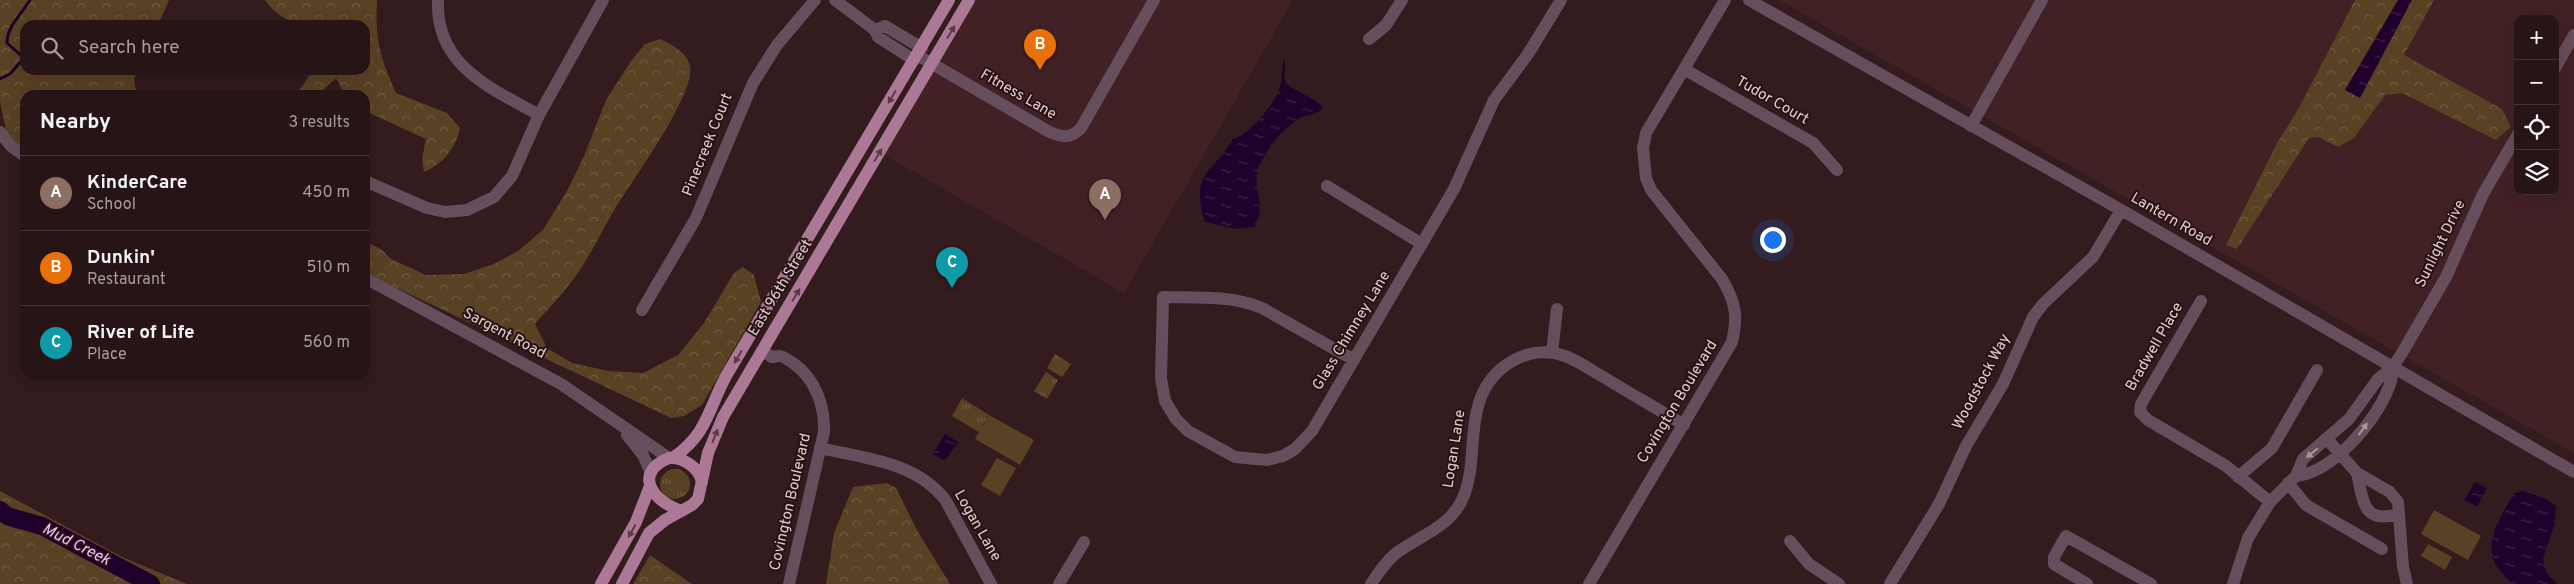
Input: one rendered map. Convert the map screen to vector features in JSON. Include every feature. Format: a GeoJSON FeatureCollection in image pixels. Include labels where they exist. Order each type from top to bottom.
{"type":"FeatureCollection","features":[{"type":"Feature","properties":{"kind":"main road","name":"East 96th Street"},"geometry":{"type":"LineString","coordinates":[[601,584],[636,522],[657,464],[672,458],[691,444],[700,434],[720,388],[949,0]]}},
{"type":"Feature","properties":{"kind":"main road","name":"East 96th Street"},"geometry":{"type":"LineString","coordinates":[[622,584],[649,533],[661,522],[695,502],[703,483],[708,453],[718,428],[770,336],[969,0]]}},
{"type":"Feature","properties":{"kind":"main road"},"geometry":{"type":"LineString","coordinates":[[762,351],[758,346],[757,339],[778,303],[789,269]]}},
{"type":"Feature","properties":{"kind":"main road"},"geometry":{"type":"LineString","coordinates":[[672,458],[684,461],[698,471],[703,483]]}},
{"type":"Feature","properties":{"kind":"main road"},"geometry":{"type":"LineString","coordinates":[[650,480],[661,503],[682,511]]}},
{"type":"Feature","properties":{"kind":"street"},"geometry":{"type":"LineString","coordinates":[[438,0],[438,14],[443,36],[460,64],[480,82],[539,115]]}},
{"type":"Feature","properties":{"kind":"street"},"geometry":{"type":"LineString","coordinates":[[370,183],[431,210],[450,212],[471,209],[488,201],[504,187],[539,115],[603,0]]}},
{"type":"Feature","properties":{"kind":"street","name":"Pinecreek Court"},"geometry":{"type":"LineString","coordinates":[[642,310],[696,218],[752,83],[777,46],[815,0]]}},
{"type":"Feature","properties":{"kind":"street","name":"Fitness Lane"},"geometry":{"type":"LineString","coordinates":[[835,0],[875,30],[878,37],[918,54],[1046,130],[1062,137],[1069,136],[1080,128],[1154,0]]}},
{"type":"Feature","properties":{"kind":"street"},"geometry":{"type":"LineString","coordinates":[[1368,39],[1386,25],[1402,0]]}},
{"type":"Feature","properties":{"kind":"street","name":"Glass Chimney Lane"},"geometry":{"type":"LineString","coordinates":[[1354,360],[1249,302],[1226,299],[1163,297],[1161,378],[1162,391],[1169,410],[1188,431],[1235,457],[1267,460],[1283,456],[1295,449],[1312,431],[1354,360],[1454,189],[1494,100],[1528,54],[1561,0]]}},
{"type":"Feature","properties":{"kind":"street","name":"Covington Boulevard"},"geometry":{"type":"LineString","coordinates":[[1588,584],[1732,342],[1736,309],[1722,279],[1651,190],[1646,178],[1643,148],[1646,133],[1725,0]]}},
{"type":"Feature","properties":{"kind":"street","name":"Lantern Road"},"geometry":{"type":"LineString","coordinates":[[1749,0],[2121,210],[2574,472]]}},
{"type":"Feature","properties":{"kind":"street"},"geometry":{"type":"LineString","coordinates":[[1971,126],[2042,0]]}},
{"type":"Feature","properties":{"kind":"street"},"geometry":{"type":"LineString","coordinates":[[2559,61],[2574,36]]}},
{"type":"Feature","properties":{"kind":"street","name":"Tudor Court"},"geometry":{"type":"LineString","coordinates":[[1684,68],[1813,143],[1838,170]]}},
{"type":"Feature","properties":{"kind":"street"},"geometry":{"type":"LineString","coordinates":[[0,132],[20,152]]}},
{"type":"Feature","properties":{"kind":"street","name":"Sunlight Drive"},"geometry":{"type":"LineString","coordinates":[[2393,367],[2446,277],[2484,194],[2514,141]]}},
{"type":"Feature","properties":{"kind":"street"},"geometry":{"type":"LineString","coordinates":[[1327,186],[1422,244]]}},
{"type":"Feature","properties":{"kind":"street","name":"Woodstock Way"},"geometry":{"type":"LineString","coordinates":[[1890,584],[1939,504],[1966,446],[2003,384],[2033,317],[2043,304],[2093,257],[2121,210]]}},
{"type":"Feature","properties":{"kind":"street","name":"Sargent Road"},"geometry":{"type":"LineString","coordinates":[[370,281],[545,374],[585,399],[621,427],[672,458]]}},
{"type":"Feature","properties":{"kind":"street","name":"Bradwell Place"},"geometry":{"type":"LineString","coordinates":[[2201,301],[2141,404],[2140,412],[2148,420],[2226,466],[2238,478],[2270,502]]}},
{"type":"Feature","properties":{"kind":"street"},"geometry":{"type":"LineString","coordinates":[[1552,353],[1557,309]]}},
{"type":"Feature","properties":{"kind":"street"},"geometry":{"type":"LineString","coordinates":[[770,336],[778,355]]}},
{"type":"Feature","properties":{"kind":"street","name":"Covington Boulevard"},"geometry":{"type":"LineString","coordinates":[[762,351],[772,357],[778,355],[796,365],[815,388],[824,419],[820,448],[789,584]]}},
{"type":"Feature","properties":{"kind":"street","name":"Logan Lane"},"geometry":{"type":"LineString","coordinates":[[1372,584],[1385,563],[1395,554],[1440,526],[1462,502],[1478,406],[1489,380],[1502,367],[1518,358],[1530,354],[1552,353],[1578,362],[1684,425]]}},
{"type":"Feature","properties":{"kind":"street"},"geometry":{"type":"LineString","coordinates":[[2233,584],[2248,538],[2270,502],[2292,480],[2303,460],[2328,440],[2360,406],[2378,379],[2393,367]]}},
{"type":"Feature","properties":{"kind":"street"},"geometry":{"type":"LineString","coordinates":[[2292,480],[2314,471],[2340,453],[2356,438],[2371,418],[2390,386],[2393,367]]}},
{"type":"Feature","properties":{"kind":"street"},"geometry":{"type":"LineString","coordinates":[[2238,478],[2272,448],[2317,370]]}},
{"type":"Feature","properties":{"kind":"street","name":"Sargent Road"},"geometry":{"type":"LineString","coordinates":[[621,427],[643,455],[650,480]]}},
{"type":"Feature","properties":{"kind":"street"},"geometry":{"type":"LineString","coordinates":[[2328,440],[2357,472],[2394,497],[2398,502],[2403,567],[2407,584]]}},
{"type":"Feature","properties":{"kind":"street","name":"Logan Lane"},"geometry":{"type":"LineString","coordinates":[[820,448],[904,469],[926,482],[946,501],[991,584]]}},
{"type":"Feature","properties":{"kind":"street"},"geometry":{"type":"LineString","coordinates":[[2357,472],[2364,508],[2372,515],[2389,516],[2398,514]]}},
{"type":"Feature","properties":{"kind":"street"},"geometry":{"type":"LineString","coordinates":[[2292,480],[2306,505],[2382,549]]}},
{"type":"Feature","properties":{"kind":"street"},"geometry":{"type":"LineString","coordinates":[[2087,584],[2054,564],[2054,557],[2066,536],[2151,584]]}},
{"type":"Feature","properties":{"kind":"street"},"geometry":{"type":"LineString","coordinates":[[1790,541],[1809,564],[1839,584]]}},
{"type":"Feature","properties":{"kind":"street"},"geometry":{"type":"LineString","coordinates":[[1059,584],[1084,542]]}},
{"type":"Feature","properties":{"kind":"shaded area"},"geometry":{"type":"Polygon","coordinates":[[[975,0],[1293,0],[1124,293],[883,154],[975,0]]]}},
{"type":"Feature","properties":{"kind":"shaded area"},"geometry":{"type":"Polygon","coordinates":[[[1779,0],[2574,0],[2574,453],[1779,0]]]}},
{"type":"Feature","properties":{"kind":"green space"},"geometry":{"type":"Polygon","coordinates":[[[0,0],[169,0],[160,20],[20,20],[20,75],[136,75],[134,80],[136,90],[20,90],[20,146],[6,131],[0,101],[0,0]]]}},
{"type":"Feature","properties":{"kind":"green space"},"geometry":{"type":"Polygon","coordinates":[[[265,0],[377,0],[377,27],[380,48],[396,93],[447,113],[460,128],[452,149],[443,160],[424,172],[422,159],[426,139],[370,113],[370,90],[342,90],[336,78],[323,90],[299,90],[310,75],[370,75],[370,20],[289,20],[275,11],[265,0]]]}},
{"type":"Feature","properties":{"kind":"green space"},"geometry":{"type":"Polygon","coordinates":[[[2355,0],[2434,0],[2404,55],[2502,109],[2511,127],[2496,140],[2402,93],[2385,95],[2354,138],[2338,147],[2319,137],[2309,138],[2237,249],[2226,245],[2276,145],[2300,106],[2355,0]]]}},
{"type":"Feature","properties":{"kind":"green space"},"geometry":{"type":"Polygon","coordinates":[[[660,39],[686,57],[690,66],[689,79],[683,96],[661,138],[615,209],[584,263],[568,287],[535,324],[547,348],[572,363],[609,371],[643,373],[678,355],[704,323],[734,273],[743,267],[754,275],[761,302],[702,405],[684,416],[671,418],[370,275],[370,244],[381,249],[391,259],[426,275],[464,274],[494,264],[518,251],[543,230],[568,189],[584,156],[606,100],[631,61],[645,44],[660,39]]]}},
{"type":"Feature","properties":{"kind":"green space"},"geometry":{"type":"Polygon","coordinates":[[[1055,354],[1071,364],[1062,377],[1047,368],[1055,354]]]}},
{"type":"Feature","properties":{"kind":"green space"},"geometry":{"type":"Polygon","coordinates":[[[1046,372],[1058,380],[1047,399],[1034,391],[1046,372]]]}},
{"type":"Feature","properties":{"kind":"green space"},"geometry":{"type":"Polygon","coordinates":[[[962,398],[989,415],[979,432],[952,416],[962,398]]]}},
{"type":"Feature","properties":{"kind":"green space"},"geometry":{"type":"Polygon","coordinates":[[[989,415],[1034,440],[1020,465],[975,439],[989,415]]]}},
{"type":"Feature","properties":{"kind":"green space"},"geometry":{"type":"Polygon","coordinates":[[[997,458],[1016,468],[1000,496],[981,485],[997,458]]]}},
{"type":"Feature","properties":{"kind":"green space"},"geometry":{"type":"Polygon","coordinates":[[[675,469],[686,473],[690,484],[686,495],[675,499],[664,495],[660,484],[664,473],[675,469]]]}},
{"type":"Feature","properties":{"kind":"green space"},"geometry":{"type":"Polygon","coordinates":[[[887,483],[896,488],[918,532],[950,584],[826,584],[834,533],[853,487],[887,483]]]}},
{"type":"Feature","properties":{"kind":"green space"},"geometry":{"type":"Polygon","coordinates":[[[0,491],[122,557],[187,584],[0,584],[0,491]]]}},
{"type":"Feature","properties":{"kind":"green space"},"geometry":{"type":"Polygon","coordinates":[[[2434,510],[2481,536],[2468,560],[2421,534],[2434,510]]]}},
{"type":"Feature","properties":{"kind":"green space"},"geometry":{"type":"Polygon","coordinates":[[[2428,544],[2452,557],[2445,570],[2421,556],[2428,544]]]}},
{"type":"Feature","properties":{"kind":"green space"},"geometry":{"type":"Polygon","coordinates":[[[650,555],[692,584],[633,584],[650,555]]]}},
{"type":"Feature","properties":{"kind":"water"},"geometry":{"type":"Polygon","coordinates":[[[2398,0],[2412,0],[2360,98],[2345,90],[2398,0]]]}},
{"type":"Feature","properties":{"kind":"water"},"geometry":{"type":"Polygon","coordinates":[[[1284,59],[1286,83],[1315,100],[1323,107],[1316,113],[1300,118],[1288,127],[1277,138],[1260,164],[1257,181],[1260,211],[1254,227],[1235,229],[1205,222],[1201,206],[1201,184],[1233,139],[1254,125],[1273,101],[1281,84],[1284,59]]]}},
{"type":"Feature","properties":{"kind":"water"},"geometry":{"type":"Polygon","coordinates":[[[945,434],[958,442],[945,461],[933,454],[945,434]]]}},
{"type":"Feature","properties":{"kind":"water"},"geometry":{"type":"Polygon","coordinates":[[[2475,482],[2487,488],[2477,507],[2464,500],[2475,482]]]}},
{"type":"Feature","properties":{"kind":"water"},"geometry":{"type":"Polygon","coordinates":[[[2523,491],[2544,498],[2556,506],[2555,523],[2543,559],[2546,572],[2557,584],[2512,584],[2495,563],[2492,545],[2496,526],[2514,493],[2523,491]]]}},
{"type":"Feature","properties":{"kind":"waterway"},"geometry":{"type":"LineString","coordinates":[[20,54],[7,43],[9,31],[30,0]]}},
{"type":"Feature","properties":{"kind":"waterway"},"geometry":{"type":"LineString","coordinates":[[0,79],[10,74],[20,63]]}},
{"type":"Feature","properties":{"kind":"waterway","name":"Mud Creek"},"geometry":{"type":"LineString","coordinates":[[0,510],[7,516],[42,526],[151,584]]}},
{"type":"Feature","properties":{"kind":"place","name":"Dunkin'"},"geometry":{"type":"Point","coordinates":[1040,70]}},
{"type":"Feature","properties":{"kind":"place","name":"KinderCare"},"geometry":{"type":"Point","coordinates":[1105,220]}},
{"type":"Feature","properties":{"kind":"place","name":"River of Life"},"geometry":{"type":"Point","coordinates":[952,288]}}]}
